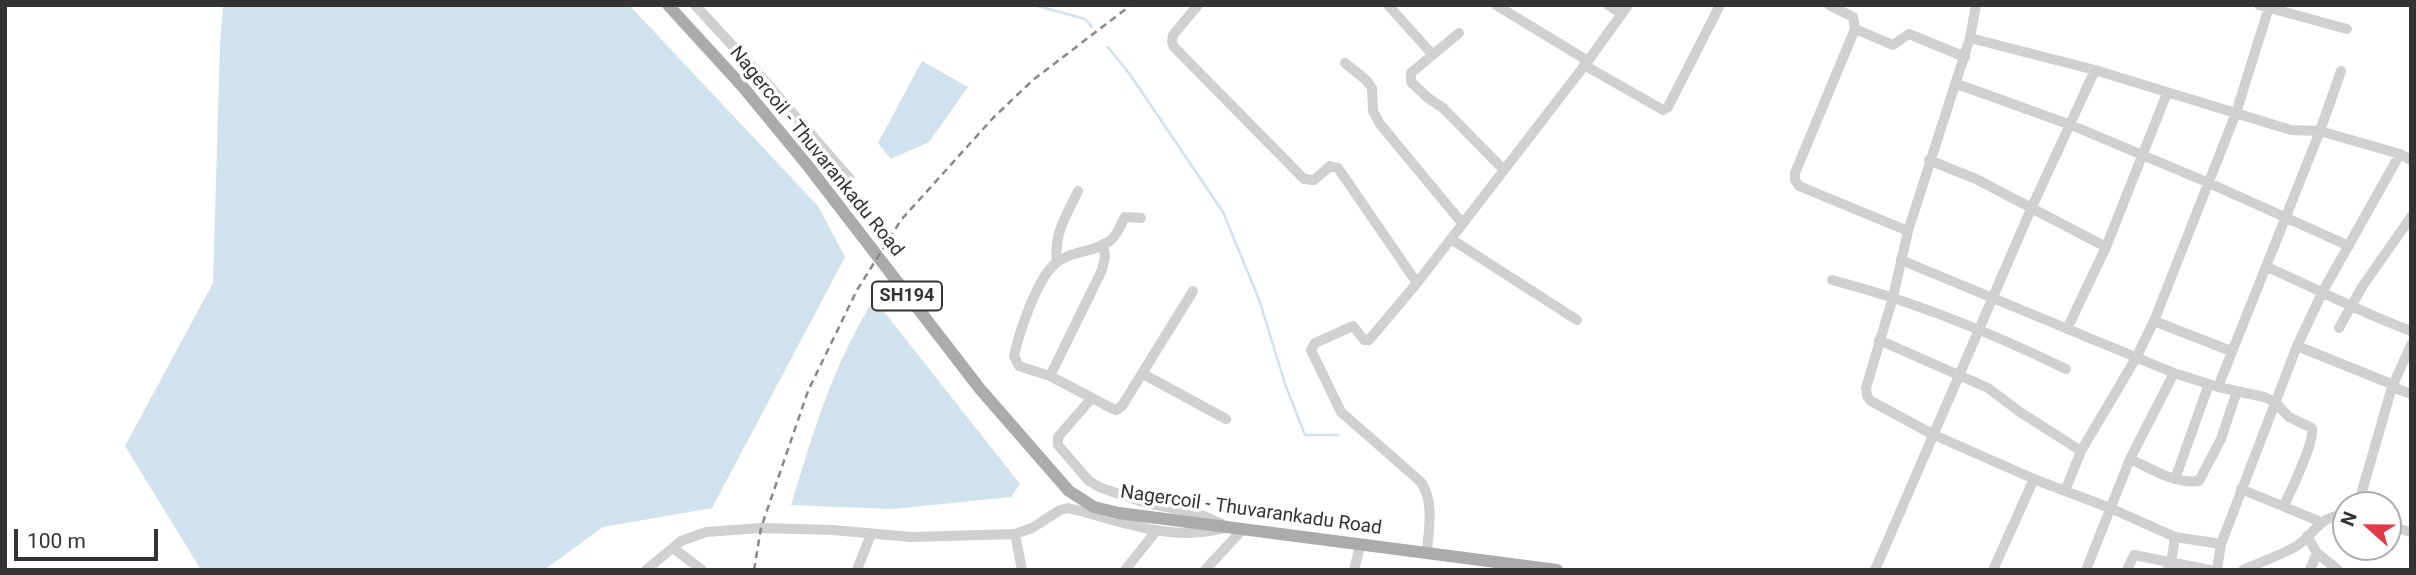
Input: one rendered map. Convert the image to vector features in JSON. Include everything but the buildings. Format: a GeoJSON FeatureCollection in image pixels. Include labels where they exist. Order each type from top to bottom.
{"type":"FeatureCollection","features":[{"type":"Feature","properties":{"kind":"main road","name":"Nagercoil - Thuvarankadu Road"},"geometry":{"type":"LineString","coordinates":[[668,5],[767,116],[980,389],[1069,491],[1094,507],[1105,511],[1360,546],[1557,570]]}},
{"type":"Feature","properties":{"kind":"street"},"geometry":{"type":"LineString","coordinates":[[695,5],[850,179]]}},
{"type":"Feature","properties":{"kind":"street"},"geometry":{"type":"LineString","coordinates":[[1198,5],[1173,35],[1171,42],[1174,47],[1304,179],[1314,180],[1330,166],[1338,167],[1417,283]]}},
{"type":"Feature","properties":{"kind":"street"},"geometry":{"type":"LineString","coordinates":[[1388,5],[1432,54]]}},
{"type":"Feature","properties":{"kind":"street"},"geometry":{"type":"LineString","coordinates":[[1496,5],[1663,110],[1668,107],[1720,5]]}},
{"type":"Feature","properties":{"kind":"street"},"geometry":{"type":"LineString","coordinates":[[1427,554],[1430,500],[1422,482],[1341,412],[1311,350],[1315,343],[1353,326],[1364,340],[1369,340],[1417,283],[1625,10],[1608,5]]}},
{"type":"Feature","properties":{"kind":"street"},"geometry":{"type":"LineString","coordinates":[[1829,5],[1853,17]]}},
{"type":"Feature","properties":{"kind":"street"},"geometry":{"type":"LineString","coordinates":[[1857,5],[1853,17],[1855,29],[1795,173],[1795,180],[1799,186],[1908,231]]}},
{"type":"Feature","properties":{"kind":"street"},"geometry":{"type":"LineString","coordinates":[[1976,5],[1957,84],[1929,160],[1908,231],[1866,388],[1867,396],[1871,401],[1932,434],[2034,480],[2110,508],[2175,537],[2221,544]]}},
{"type":"Feature","properties":{"kind":"street"},"geometry":{"type":"LineString","coordinates":[[2065,491],[2081,451],[2136,358],[2154,321],[2236,113],[2264,6],[2347,29]]}},
{"type":"Feature","properties":{"kind":"street"},"geometry":{"type":"LineString","coordinates":[[1855,29],[1893,45],[1909,34],[1965,57]]}},
{"type":"Feature","properties":{"kind":"street"},"geometry":{"type":"LineString","coordinates":[[1459,33],[1410,73],[1411,82],[1443,108],[1504,170]]}},
{"type":"Feature","properties":{"kind":"street"},"geometry":{"type":"LineString","coordinates":[[1970,38],[2095,70],[2291,130],[2320,131],[2400,154],[2411,160]]}},
{"type":"Feature","properties":{"kind":"street"},"geometry":{"type":"LineString","coordinates":[[1345,63],[1372,88],[1373,111],[1380,124],[1462,223]]}},
{"type":"Feature","properties":{"kind":"street"},"geometry":{"type":"LineString","coordinates":[[1875,570],[1992,297],[2095,70]]}},
{"type":"Feature","properties":{"kind":"street"},"geometry":{"type":"LineString","coordinates":[[2175,480],[2213,386],[2267,267],[2341,71]]}},
{"type":"Feature","properties":{"kind":"street"},"geometry":{"type":"LineString","coordinates":[[1957,84],[2071,125],[2349,246]]}},
{"type":"Feature","properties":{"kind":"street"},"geometry":{"type":"LineString","coordinates":[[2067,329],[2106,247],[2167,93]]}},
{"type":"Feature","properties":{"kind":"street"},"geometry":{"type":"LineString","coordinates":[[2217,570],[2221,544],[2297,346],[2323,291],[2400,154]]}},
{"type":"Feature","properties":{"kind":"street"},"geometry":{"type":"LineString","coordinates":[[1929,160],[1976,179],[2106,247]]}},
{"type":"Feature","properties":{"kind":"street"},"geometry":{"type":"LineString","coordinates":[[1057,262],[1057,236],[1078,191]]}},
{"type":"Feature","properties":{"kind":"street"},"geometry":{"type":"LineString","coordinates":[[1141,218],[1125,217],[1115,235],[1104,244],[1057,262],[1034,297],[1014,356],[1019,366],[1050,376],[1112,409],[1119,409],[1193,291]]}},
{"type":"Feature","properties":{"kind":"street"},"geometry":{"type":"LineString","coordinates":[[2339,328],[2351,305],[2411,217]]}},
{"type":"Feature","properties":{"kind":"street"},"geometry":{"type":"LineString","coordinates":[[1451,239],[1577,320]]}},
{"type":"Feature","properties":{"kind":"street"},"geometry":{"type":"LineString","coordinates":[[1050,376],[1102,270],[1104,244]]}},
{"type":"Feature","properties":{"kind":"street"},"geometry":{"type":"LineString","coordinates":[[1901,260],[2175,373],[2213,386],[2259,395],[2275,402],[2289,417],[2313,429],[2284,506]]}},
{"type":"Feature","properties":{"kind":"street"},"geometry":{"type":"LineString","coordinates":[[2267,267],[2411,331]]}},
{"type":"Feature","properties":{"kind":"street"},"geometry":{"type":"LineString","coordinates":[[1832,281],[1892,298],[1978,330],[2066,369]]}},
{"type":"Feature","properties":{"kind":"street"},"geometry":{"type":"LineString","coordinates":[[2154,321],[2231,351]]}},
{"type":"Feature","properties":{"kind":"street"},"geometry":{"type":"LineString","coordinates":[[1879,340],[1988,388],[2081,451]]}},
{"type":"Feature","properties":{"kind":"street"},"geometry":{"type":"LineString","coordinates":[[2362,491],[2393,386],[2411,345]]}},
{"type":"Feature","properties":{"kind":"street"},"geometry":{"type":"LineString","coordinates":[[2297,346],[2411,394]]}},
{"type":"Feature","properties":{"kind":"street"},"geometry":{"type":"LineString","coordinates":[[2086,570],[2130,459],[2175,373]]}},
{"type":"Feature","properties":{"kind":"street"},"geometry":{"type":"LineString","coordinates":[[1143,374],[1226,419]]}},
{"type":"Feature","properties":{"kind":"street"},"geometry":{"type":"LineString","coordinates":[[2130,459],[2175,480],[2199,481],[2221,439],[2237,391]]}},
{"type":"Feature","properties":{"kind":"street"},"geometry":{"type":"LineString","coordinates":[[1092,398],[1057,441],[1089,481],[1114,494],[1197,513],[1229,527]]}},
{"type":"Feature","properties":{"kind":"street"},"geometry":{"type":"LineString","coordinates":[[1993,570],[2034,480]]}},
{"type":"Feature","properties":{"kind":"street"},"geometry":{"type":"LineString","coordinates":[[2241,489],[2321,522]]}},
{"type":"Feature","properties":{"kind":"street"},"geometry":{"type":"LineString","coordinates":[[646,570],[681,541],[706,532],[761,528],[833,530],[911,537],[1016,534],[1032,528],[1059,510],[1068,508],[1157,530],[1194,534],[1229,527]]}},
{"type":"Feature","properties":{"kind":"street"},"geometry":{"type":"LineString","coordinates":[[2243,570],[2298,545],[2321,522],[2332,518]]}},
{"type":"Feature","properties":{"kind":"street"},"geometry":{"type":"LineString","coordinates":[[1205,570],[1243,529]]}},
{"type":"Feature","properties":{"kind":"street"},"geometry":{"type":"LineString","coordinates":[[1125,570],[1157,530]]}},
{"type":"Feature","properties":{"kind":"street"},"geometry":{"type":"LineString","coordinates":[[857,570],[871,534]]}},
{"type":"Feature","properties":{"kind":"street"},"geometry":{"type":"LineString","coordinates":[[1016,534],[1022,570]]}},
{"type":"Feature","properties":{"kind":"street"},"geometry":{"type":"LineString","coordinates":[[2307,536],[2317,553],[2337,570]]}},
{"type":"Feature","properties":{"kind":"street"},"geometry":{"type":"LineString","coordinates":[[2169,566],[2175,537]]}},
{"type":"Feature","properties":{"kind":"street"},"geometry":{"type":"LineString","coordinates":[[1354,570],[1360,546]]}},
{"type":"Feature","properties":{"kind":"street"},"geometry":{"type":"LineString","coordinates":[[673,548],[702,570]]}},
{"type":"Feature","properties":{"kind":"street"},"geometry":{"type":"LineString","coordinates":[[2310,570],[2317,553]]}},
{"type":"Feature","properties":{"kind":"street"},"geometry":{"type":"LineString","coordinates":[[2127,570],[2134,555],[2169,566],[2210,570]]}},
{"type":"Feature","properties":{"kind":"water"},"geometry":{"type":"Polygon","coordinates":[[[223,5],[629,5],[818,206],[845,257],[712,508],[603,527],[544,570],[201,570],[125,446],[213,283],[223,5]]]}},
{"type":"Feature","properties":{"kind":"water"},"geometry":{"type":"Polygon","coordinates":[[[922,61],[968,87],[929,142],[891,159],[878,143],[922,61]]]}},
{"type":"Feature","properties":{"kind":"water"},"geometry":{"type":"Polygon","coordinates":[[[874,299],[1020,484],[1011,497],[893,509],[791,505],[835,374],[874,299]]]}},
{"type":"Feature","properties":{"kind":"waterway"},"geometry":{"type":"LineString","coordinates":[[1034,5],[1085,19],[1092,27]]}},
{"type":"Feature","properties":{"kind":"waterway"},"geometry":{"type":"LineString","coordinates":[[1108,47],[1131,76],[1223,212],[1260,302],[1285,384],[1305,435],[1338,435]]}},
{"type":"Feature","properties":{"kind":"railway"},"geometry":{"type":"LineString","coordinates":[[754,570],[761,528],[808,391],[857,290],[901,220],[993,118],[1033,80],[1131,5]]}}]}
